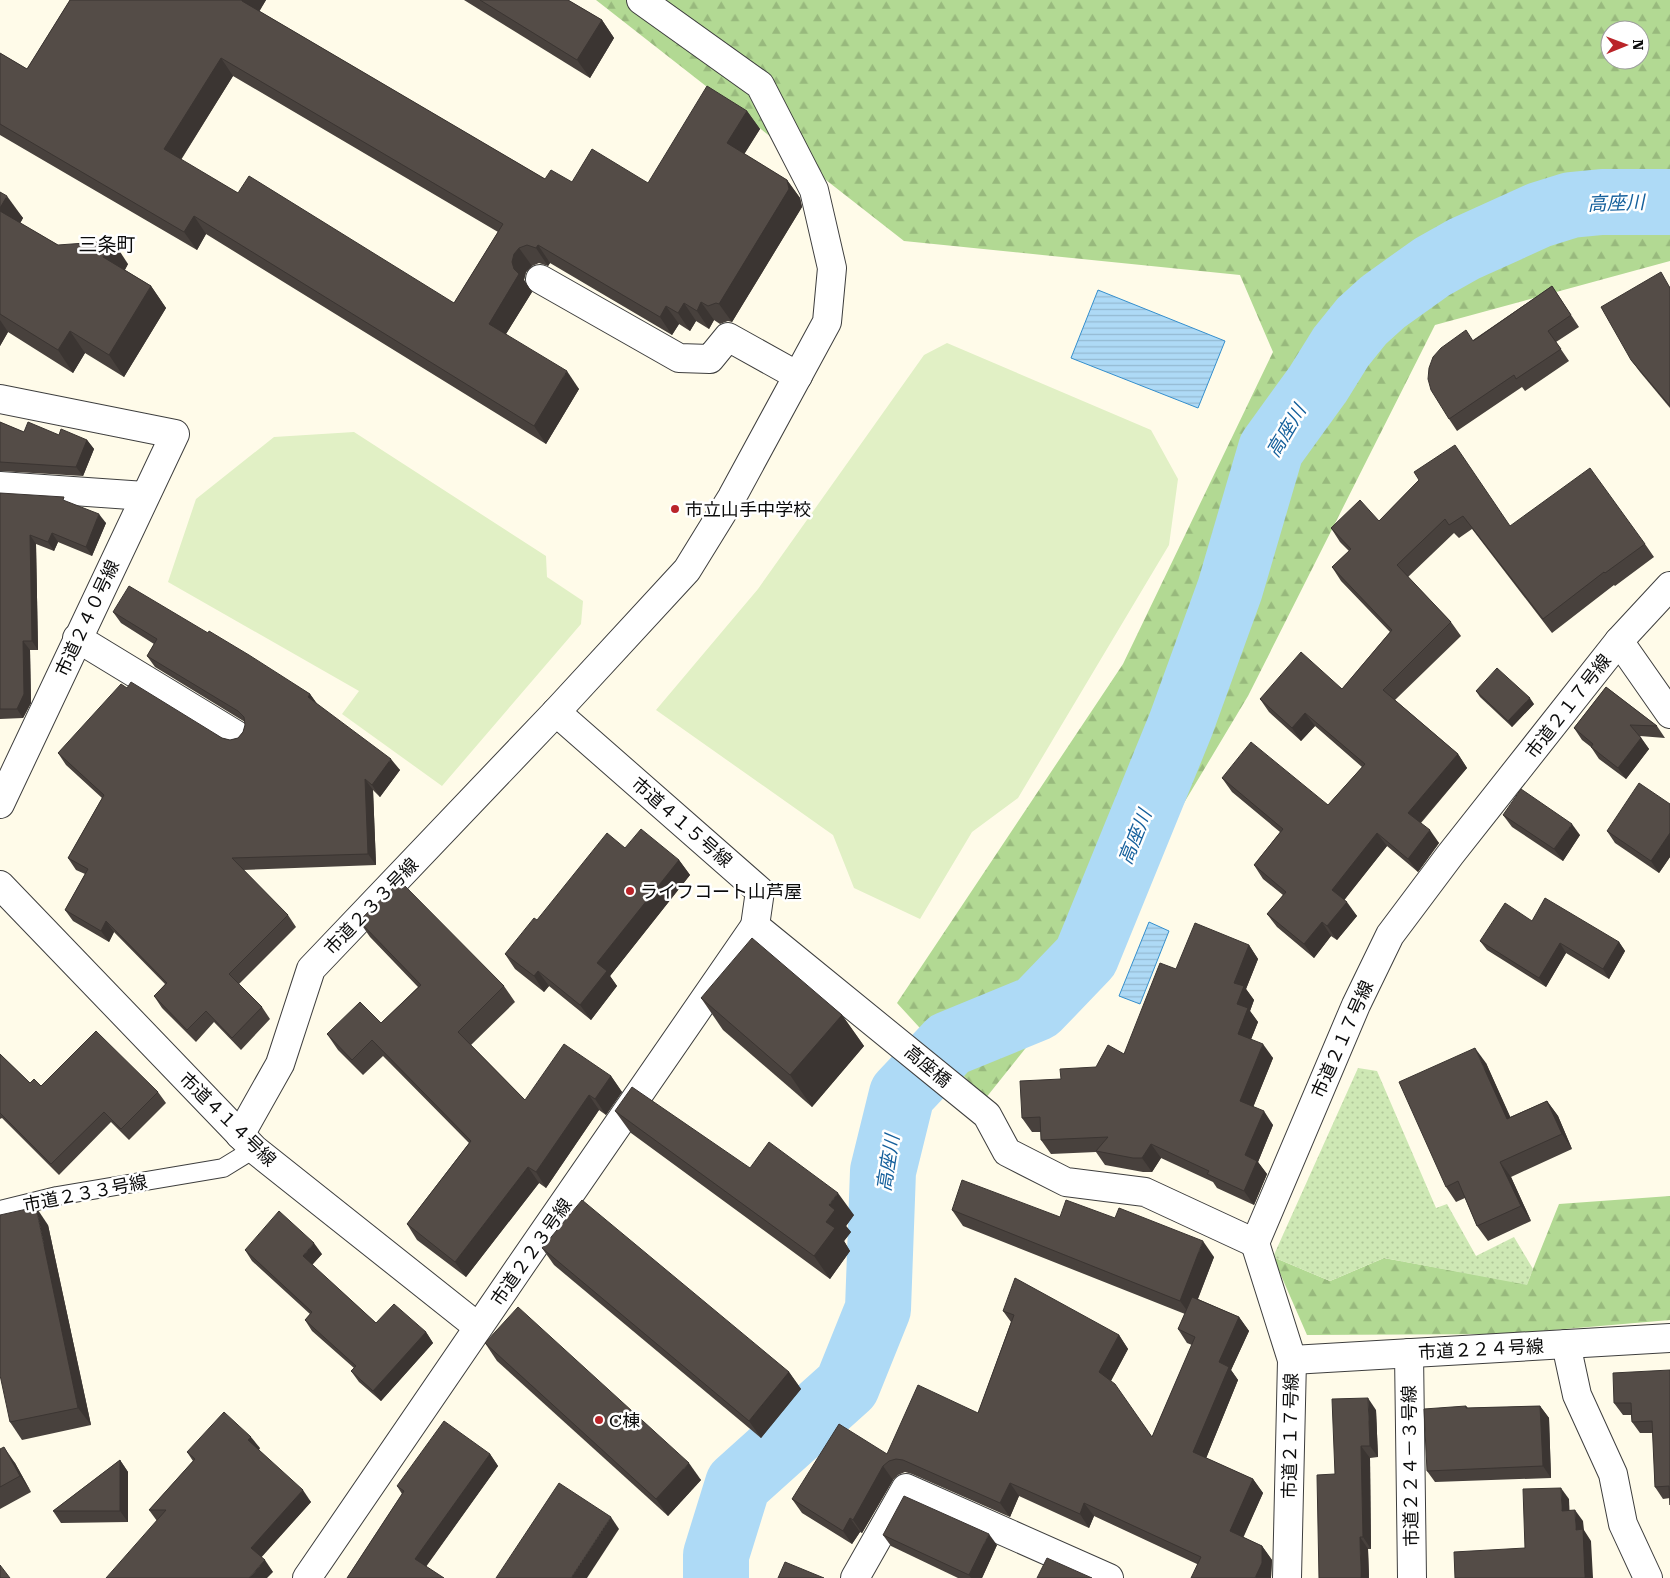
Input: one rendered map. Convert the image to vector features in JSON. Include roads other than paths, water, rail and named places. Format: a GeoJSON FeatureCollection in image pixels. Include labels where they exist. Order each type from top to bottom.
{"type":"FeatureCollection","features":[{"type":"Feature","properties":{"kind":"street","name":"市道２３３号線"},"geometry":{"type":"LineString","coordinates":[[247,1142],[280,1064],[311,969],[556,712],[687,570],[732,497],[827,322],[832,268],[814,190],[760,85],[641,0]]}},
{"type":"Feature","properties":{"kind":"street"},"geometry":{"type":"LineString","coordinates":[[540,279],[679,358],[710,359],[728,337],[798,376]]}},
{"type":"Feature","properties":{"kind":"street","name":"市道２４０号線"},"geometry":{"type":"LineString","coordinates":[[0,399],[175,434],[0,804]]}},
{"type":"Feature","properties":{"kind":"street"},"geometry":{"type":"LineString","coordinates":[[0,486],[145,496]]}},
{"type":"Feature","properties":{"kind":"street","name":"市道２１７号線"},"geometry":{"type":"LineString","coordinates":[[1287,1578],[1292,1360],[1256,1243],[1356,1006],[1390,935],[1450,855],[1619,641],[1670,586]]}},
{"type":"Feature","properties":{"kind":"street"},"geometry":{"type":"LineString","coordinates":[[77,638],[238,736]]}},
{"type":"Feature","properties":{"kind":"street"},"geometry":{"type":"LineString","coordinates":[[1619,641],[1670,714]]}},
{"type":"Feature","properties":{"kind":"street","name":"市道４１５号線"},"geometry":{"type":"LineString","coordinates":[[556,712],[760,891],[755,926]]}},
{"type":"Feature","properties":{"kind":"street","name":"市道４１４号線"},"geometry":{"type":"LineString","coordinates":[[0,885],[247,1142],[478,1327]]}},
{"type":"Feature","properties":{"kind":"street","name":"高座橋"},"geometry":{"type":"LineString","coordinates":[[755,926],[988,1115],[1007,1152],[1066,1182],[1145,1192],[1256,1243]]}},
{"type":"Feature","properties":{"kind":"street","name":"市道２２３号線"},"geometry":{"type":"LineString","coordinates":[[307,1578],[755,926]]}},
{"type":"Feature","properties":{"kind":"street","name":"市道２２４号線"},"geometry":{"type":"LineString","coordinates":[[1292,1360],[1670,1338]]}},
{"type":"Feature","properties":{"kind":"street"},"geometry":{"type":"LineString","coordinates":[[1566,1344],[1577,1395],[1613,1474],[1623,1524],[1648,1578]]}},
{"type":"Feature","properties":{"kind":"street","name":"市道２２４－３号線"},"geometry":{"type":"LineString","coordinates":[[1409,1353],[1412,1578]]}},
{"type":"Feature","properties":{"kind":"street"},"geometry":{"type":"LineString","coordinates":[[855,1578],[906,1488],[1109,1578]]}},
{"type":"Feature","properties":{"kind":"lane","name":"市道２３３号線"},"geometry":{"type":"LineString","coordinates":[[0,1210],[58,1196],[223,1168],[247,1142]]}},
{"type":"Feature","properties":{"kind":"water"},"geometry":{"type":"Polygon","coordinates":[[[1098,290],[1225,341],[1198,408],[1071,358],[1098,290]]]}},
{"type":"Feature","properties":{"kind":"water"},"geometry":{"type":"Polygon","coordinates":[[[1149,922],[1169,931],[1140,1004],[1119,996],[1149,922]]]}},
{"type":"Feature","properties":{"kind":"waterway","name":"高座川"},"geometry":{"type":"LineString","coordinates":[[716,1578],[716,1555],[738,1484],[847,1386],[878,1309],[883,1171],[902,1094],[949,1044],[1037,1008],[1086,957],[1181,724],[1230,589],[1271,449],[1318,384],[1341,347],[1362,321],[1383,302],[1432,267],[1464,249],[1539,215],[1571,205],[1602,202],[1670,202]]}},
{"type":"Feature","properties":{"kind":"place","name":"市立山手中学校"},"geometry":{"type":"Point","coordinates":[675,509]}},
{"type":"Feature","properties":{"kind":"place","name":"ライフコート山芦屋"},"geometry":{"type":"Point","coordinates":[630,891]}},
{"type":"Feature","properties":{"kind":"place","name":"C棟"},"geometry":{"type":"Point","coordinates":[599,1420]}},
{"type":"Feature","properties":{"kind":"district","name":"三条町"},"geometry":{"type":"Point","coordinates":[107,244]}}]}
